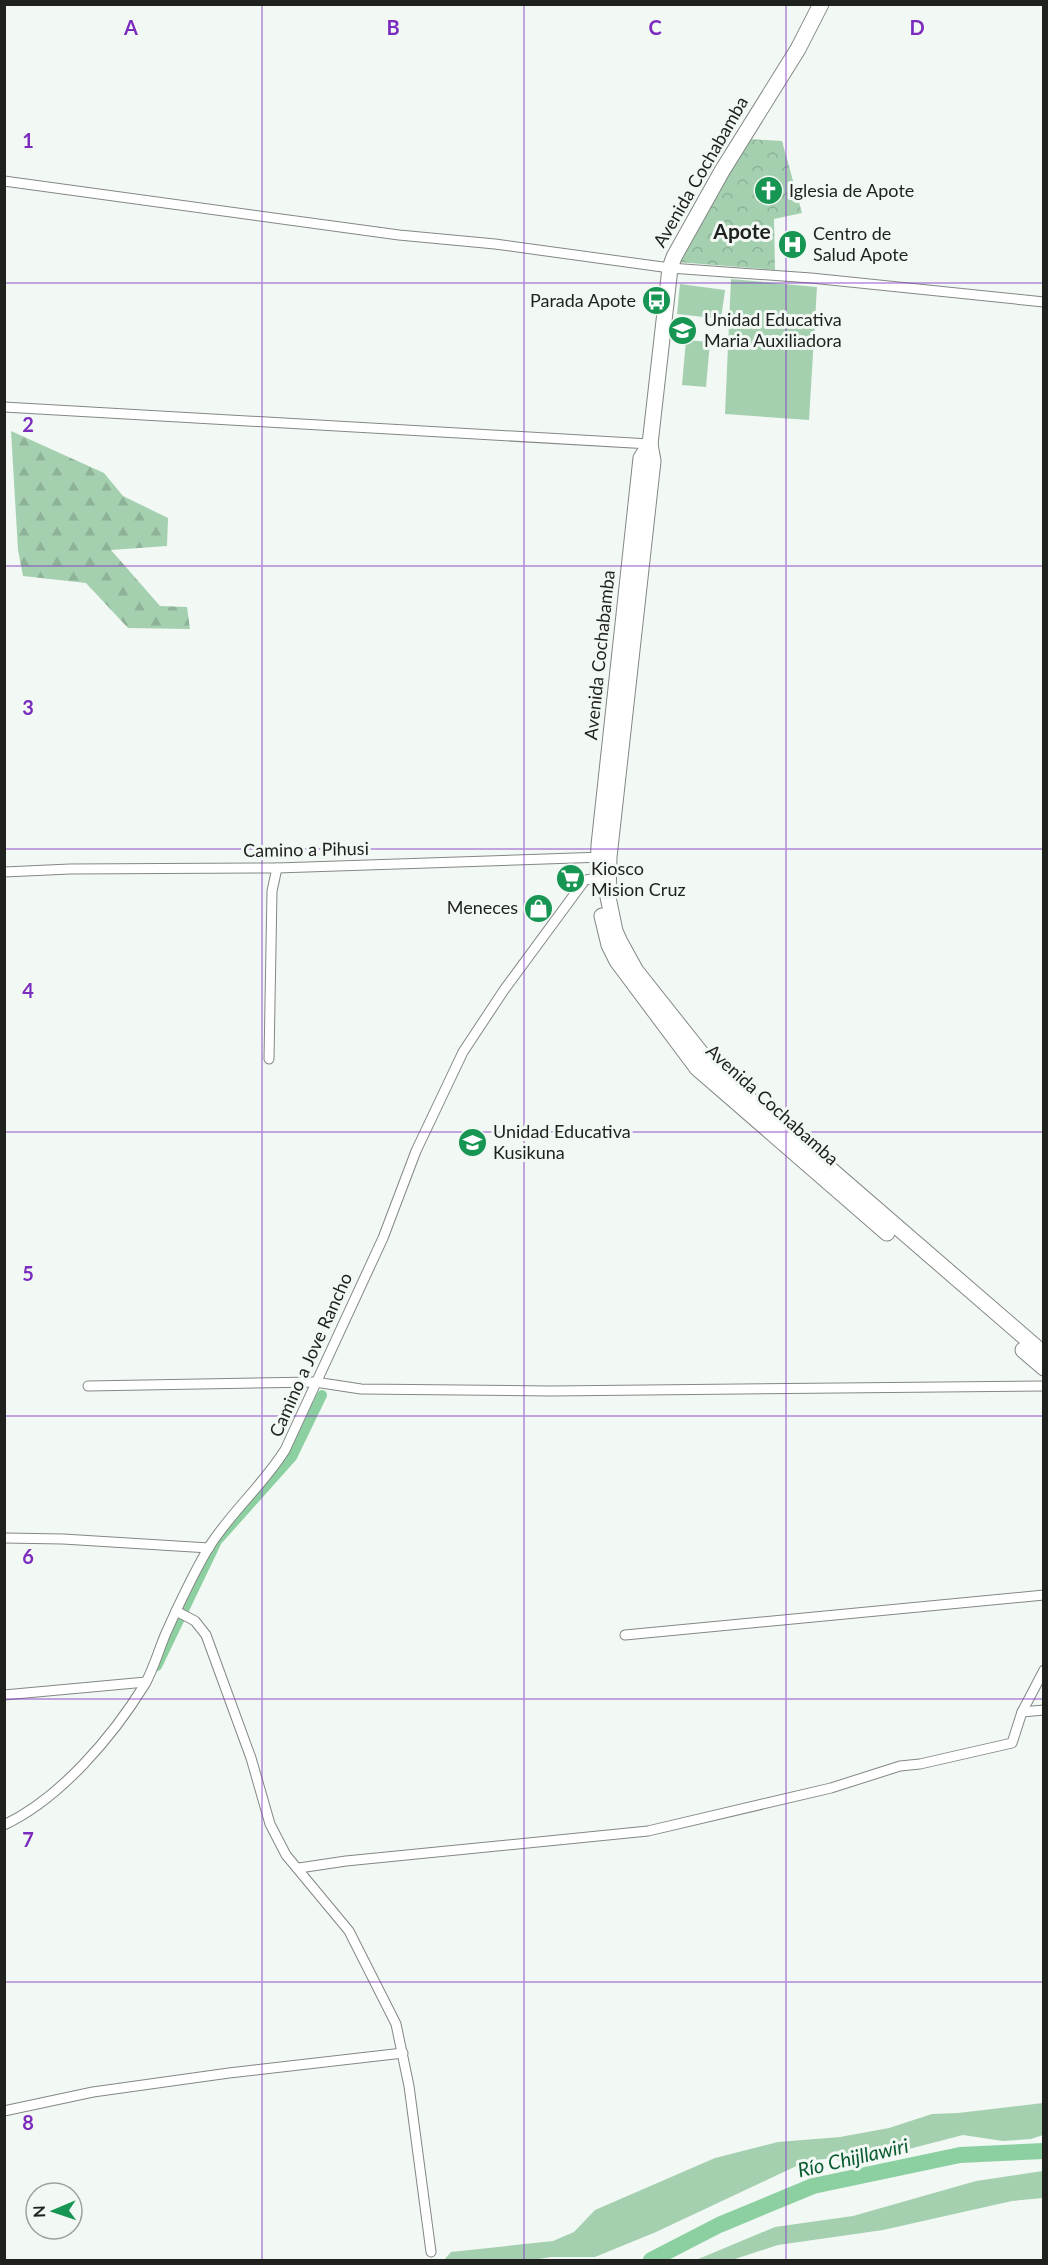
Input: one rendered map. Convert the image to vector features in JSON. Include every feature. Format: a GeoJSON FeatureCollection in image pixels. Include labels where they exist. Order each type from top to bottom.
{"type":"FeatureCollection","features":[{"type":"Feature","properties":{"kind":"main road","name":"Avenida Cochabamba"},"geometry":{"type":"LineString","coordinates":[[821,4],[798,49],[722,171],[670,268],[650,444],[641,458],[637,547],[604,857],[604,927],[613,953],[627,976],[698,1068],[1044,1368]]}},
{"type":"Feature","properties":{"kind":"main road","name":"Avenida Cochabamba"},"geometry":{"type":"LineString","coordinates":[[603,878],[615,931],[625,952],[636,970],[711,1065],[1044,1354]]}},
{"type":"Feature","properties":{"kind":"street"},"geometry":{"type":"LineString","coordinates":[[4,181],[399,235],[495,244],[670,268],[811,278],[1044,302]]}},
{"type":"Feature","properties":{"kind":"street"},"geometry":{"type":"LineString","coordinates":[[4,407],[650,444]]}},
{"type":"Feature","properties":{"kind":"street","name":"Camino a Pihusi"},"geometry":{"type":"LineString","coordinates":[[4,872],[70,869],[278,868],[604,857]]}},
{"type":"Feature","properties":{"kind":"street"},"geometry":{"type":"LineString","coordinates":[[269,1059],[272,891],[278,868]]}},
{"type":"Feature","properties":{"kind":"street","name":"Camino a Jove Rancho"},"geometry":{"type":"LineString","coordinates":[[4,1824],[19,1818],[59,1787],[100,1746],[146,1682],[176,1611],[209,1548],[229,1519],[274,1467],[285,1450],[382,1238],[416,1151],[463,1052],[504,990],[585,880],[603,878]]}},
{"type":"Feature","properties":{"kind":"street"},"geometry":{"type":"LineString","coordinates":[[88,1386],[315,1382],[360,1389],[551,1391],[1044,1386]]}},
{"type":"Feature","properties":{"kind":"street"},"geometry":{"type":"LineString","coordinates":[[4,1538],[63,1539],[209,1548]]}},
{"type":"Feature","properties":{"kind":"street"},"geometry":{"type":"LineString","coordinates":[[625,1635],[1044,1596]]}},
{"type":"Feature","properties":{"kind":"street"},"geometry":{"type":"LineString","coordinates":[[176,1611],[195,1621],[206,1635],[252,1758],[270,1824],[286,1855],[349,1931],[396,2024],[403,2053],[431,2252]]}},
{"type":"Feature","properties":{"kind":"street"},"geometry":{"type":"LineString","coordinates":[[299,1868],[345,1861],[648,1831],[831,1788],[900,1766],[920,1764],[1012,1743],[1022,1712],[1044,1670]]}},
{"type":"Feature","properties":{"kind":"street"},"geometry":{"type":"LineString","coordinates":[[4,1695],[146,1682]]}},
{"type":"Feature","properties":{"kind":"street"},"geometry":{"type":"LineString","coordinates":[[1022,1712],[1044,1710]]}},
{"type":"Feature","properties":{"kind":"street"},"geometry":{"type":"LineString","coordinates":[[4,2111],[93,2092],[229,2073],[403,2053]]}},
{"type":"Feature","properties":{"kind":"green space"},"geometry":{"type":"Polygon","coordinates":[[[748,139],[782,141],[802,213],[774,219],[775,270],[677,262],[748,139]]]}},
{"type":"Feature","properties":{"kind":"green space"},"geometry":{"type":"Polygon","coordinates":[[[731,279],[817,287],[809,420],[725,414],[731,279]]]}},
{"type":"Feature","properties":{"kind":"green space"},"geometry":{"type":"Polygon","coordinates":[[[680,284],[725,290],[721,319],[677,314],[680,284]]]}},
{"type":"Feature","properties":{"kind":"green space"},"geometry":{"type":"Polygon","coordinates":[[[686,340],[710,342],[706,387],[682,385],[686,340]]]}},
{"type":"Feature","properties":{"kind":"green space"},"geometry":{"type":"Polygon","coordinates":[[[11,431],[104,473],[123,496],[168,518],[167,546],[111,550],[160,606],[187,607],[190,629],[128,628],[86,583],[23,576],[18,550],[11,431]]]}},
{"type":"Feature","properties":{"kind":"green space"},"geometry":{"type":"Polygon","coordinates":[[[1043,2103],[1043,2135],[1031,2139],[1003,2141],[963,2135],[847,2165],[834,2158],[807,2161],[656,2232],[595,2257],[444,2260],[451,2252],[553,2241],[574,2232],[595,2210],[715,2158],[778,2142],[840,2137],[889,2128],[932,2114],[1043,2103]]]}},
{"type":"Feature","properties":{"kind":"green space"},"geometry":{"type":"Polygon","coordinates":[[[1043,2171],[1043,2198],[1012,2201],[883,2230],[778,2245],[732,2260],[696,2260],[775,2227],[853,2216],[976,2181],[1043,2171]]]}},
{"type":"Feature","properties":{"kind":"waterway"},"geometry":{"type":"LineString","coordinates":[[157,1666],[217,1541],[292,1457],[322,1395]]}},
{"type":"Feature","properties":{"kind":"waterway","name":"Río Chijllawiri"},"geometry":{"type":"LineString","coordinates":[[651,2260],[719,2225],[813,2186],[960,2155],[1044,2151]]}},
{"type":"Feature","properties":{"kind":"place","name":"Iglesia de Apote"},"geometry":{"type":"Point","coordinates":[768,191]}},
{"type":"Feature","properties":{"kind":"place","name":"Centro de Salud Apote"},"geometry":{"type":"Point","coordinates":[792,244]}},
{"type":"Feature","properties":{"kind":"place","name":"Parada Apote"},"geometry":{"type":"Point","coordinates":[657,301]}},
{"type":"Feature","properties":{"kind":"place","name":"Unidad Educativa Maria Auxiliadora"},"geometry":{"type":"Point","coordinates":[683,330]}},
{"type":"Feature","properties":{"kind":"place","name":"Kiosco Mision Cruz"},"geometry":{"type":"Point","coordinates":[570,879]}},
{"type":"Feature","properties":{"kind":"place","name":"Meneces"},"geometry":{"type":"Point","coordinates":[539,908]}},
{"type":"Feature","properties":{"kind":"place","name":"Unidad Educativa Kusikuna"},"geometry":{"type":"Point","coordinates":[472,1142]}},
{"type":"Feature","properties":{"kind":"district","name":"Apote"},"geometry":{"type":"Point","coordinates":[742,232]}}]}
